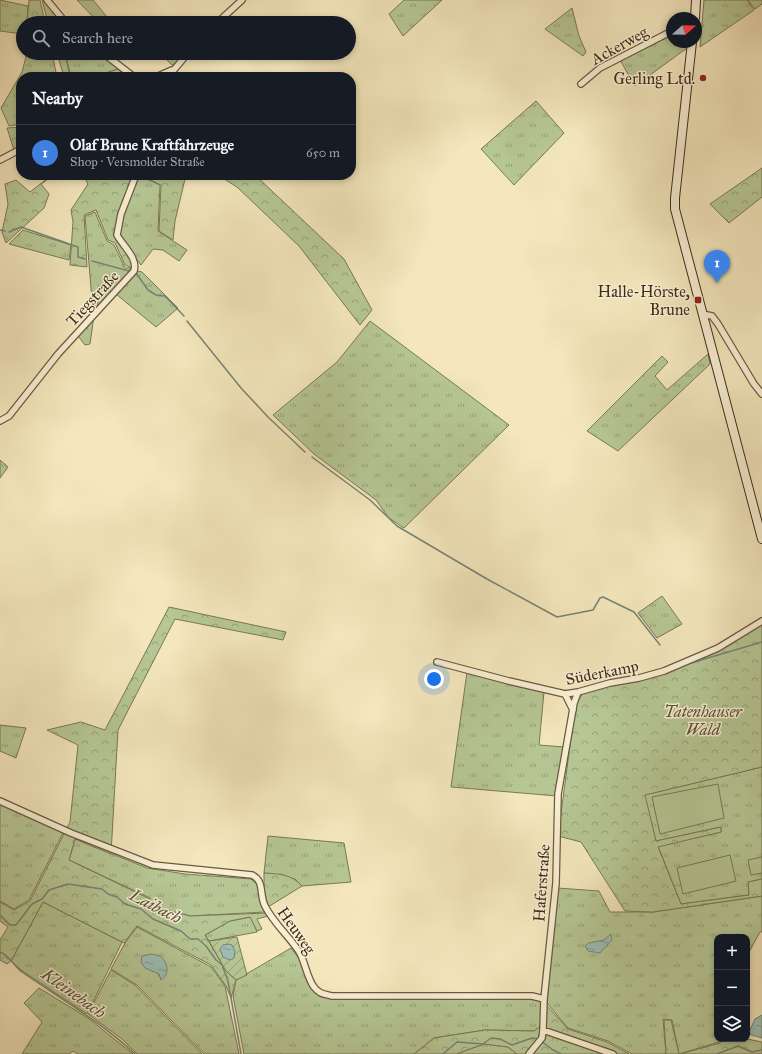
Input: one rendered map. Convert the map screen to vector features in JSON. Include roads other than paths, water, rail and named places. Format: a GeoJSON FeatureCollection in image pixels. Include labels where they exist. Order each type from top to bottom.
{"type":"FeatureCollection","features":[{"type":"Feature","properties":{"kind":"main road"},"geometry":{"type":"LineString","coordinates":[[695,12],[696,0]]}},
{"type":"Feature","properties":{"kind":"main road"},"geometry":{"type":"LineString","coordinates":[[691,48],[675,198],[676,210],[702,314],[762,538]]}},
{"type":"Feature","properties":{"kind":"street"},"geometry":{"type":"LineString","coordinates":[[47,0],[60,16]]}},
{"type":"Feature","properties":{"kind":"street"},"geometry":{"type":"LineString","coordinates":[[225,16],[242,0]]}},
{"type":"Feature","properties":{"kind":"street","name":"Ackerweg"},"geometry":{"type":"LineString","coordinates":[[581,84],[600,68],[666,34]]}},
{"type":"Feature","properties":{"kind":"street"},"geometry":{"type":"LineString","coordinates":[[112,60],[128,72]]}},
{"type":"Feature","properties":{"kind":"street"},"geometry":{"type":"LineString","coordinates":[[172,72],[182,60]]}},
{"type":"Feature","properties":{"kind":"street"},"geometry":{"type":"LineString","coordinates":[[167,72],[174,69]]}},
{"type":"Feature","properties":{"kind":"street"},"geometry":{"type":"LineString","coordinates":[[0,160],[16,152]]}},
{"type":"Feature","properties":{"kind":"street","name":"Tiegstraße"},"geometry":{"type":"LineString","coordinates":[[0,421],[9,416],[58,354],[134,271],[136,265],[117,235],[121,214],[134,180]]}},
{"type":"Feature","properties":{"kind":"street"},"geometry":{"type":"LineString","coordinates":[[702,314],[712,316],[718,324],[749,377],[762,394]]}},
{"type":"Feature","properties":{"kind":"street","name":"Süderkamp"},"geometry":{"type":"LineString","coordinates":[[437,662],[565,694],[610,683],[640,678],[664,670],[718,648],[762,621]]}},
{"type":"Feature","properties":{"kind":"street","name":"Haferstraße"},"geometry":{"type":"LineString","coordinates":[[529,1054],[540,1040],[544,1030],[544,999],[556,883],[558,794],[573,710],[578,692]]}},
{"type":"Feature","properties":{"kind":"street"},"geometry":{"type":"LineString","coordinates":[[565,694],[573,710]]}},
{"type":"Feature","properties":{"kind":"street","name":"Heuweg"},"geometry":{"type":"LineString","coordinates":[[0,801],[71,833],[153,865],[252,875],[258,878],[264,904],[270,916],[299,952],[306,965],[312,986],[320,994],[332,996],[532,996],[544,999]]}},
{"type":"Feature","properties":{"kind":"street"},"geometry":{"type":"LineString","coordinates":[[544,1030],[613,1054]]}},
{"type":"Feature","properties":{"kind":"water"},"geometry":{"type":"Polygon","coordinates":[[[611,934],[612,940],[600,953],[588,951],[585,946],[589,943],[604,940],[611,934]]]}},
{"type":"Feature","properties":{"kind":"water"},"geometry":{"type":"Polygon","coordinates":[[[223,945],[232,945],[235,951],[234,958],[230,960],[223,957],[220,949],[223,945]]]}},
{"type":"Feature","properties":{"kind":"water"},"geometry":{"type":"Polygon","coordinates":[[[151,954],[160,956],[166,963],[167,972],[161,980],[159,974],[145,968],[141,962],[142,956],[151,954]]]}},
{"type":"Feature","properties":{"kind":"water"},"geometry":{"type":"Polygon","coordinates":[[[762,1015],[762,1038],[750,1035],[750,1030],[755,1019],[762,1015]]]}},
{"type":"Feature","properties":{"kind":"waterway"},"geometry":{"type":"LineString","coordinates":[[9,232],[21,227],[78,247],[78,257],[85,259]]}},
{"type":"Feature","properties":{"kind":"waterway"},"geometry":{"type":"LineString","coordinates":[[0,230],[5,231]]}},
{"type":"Feature","properties":{"kind":"waterway"},"geometry":{"type":"LineString","coordinates":[[92,261],[129,271]]}},
{"type":"Feature","properties":{"kind":"waterway"},"geometry":{"type":"LineString","coordinates":[[136,273],[148,290],[156,295],[165,296],[184,316]]}},
{"type":"Feature","properties":{"kind":"waterway"},"geometry":{"type":"LineString","coordinates":[[187,321],[241,388],[268,417],[305,452]]}},
{"type":"Feature","properties":{"kind":"waterway"},"geometry":{"type":"LineString","coordinates":[[312,457],[370,500],[397,526],[487,579],[557,617],[593,610],[600,598],[603,597],[634,612],[660,645]]}},
{"type":"Feature","properties":{"kind":"waterway"},"geometry":{"type":"LineString","coordinates":[[681,666],[762,642]]}},
{"type":"Feature","properties":{"kind":"waterway","name":"Laibach"},"geometry":{"type":"LineString","coordinates":[[0,915],[10,925],[16,925],[32,904],[42,899],[49,890],[68,884],[102,889],[108,894],[117,897],[125,904],[141,909],[153,919],[181,931],[190,939],[198,939],[222,965],[228,981],[241,1054]]}},
{"type":"Feature","properties":{"kind":"waterway","name":"Kleinebach"},"geometry":{"type":"LineString","coordinates":[[0,952],[3,953],[19,970],[95,1021],[135,1054]]}},
{"type":"Feature","properties":{"kind":"waterway","name":"Laibach"},"geometry":{"type":"LineString","coordinates":[[443,1054],[457,1042],[483,1044],[491,1038],[500,1039],[512,1045],[532,1038],[538,1039]]}},
{"type":"Feature","properties":{"kind":"waterway","name":"Laibach"},"geometry":{"type":"LineString","coordinates":[[541,1041],[561,1054]]}},
{"type":"Feature","properties":{"kind":"waterway","name":"Laibach"},"geometry":{"type":"LineString","coordinates":[[717,1054],[738,1046],[752,1052],[762,1050]]}},
{"type":"Feature","properties":{"kind":"place","name":"Gerling Ltd."},"geometry":{"type":"Point","coordinates":[703,78]}},
{"type":"Feature","properties":{"kind":"place","name":"Olaf Brune Kraftfahrzeuge"},"geometry":{"type":"Point","coordinates":[717,283]}},
{"type":"Feature","properties":{"kind":"place","name":"Halle-Hörste, Brune"},"geometry":{"type":"Point","coordinates":[698,300]}},
{"type":"Feature","properties":{"kind":"park label","name":"Tatenhauser Wald"},"geometry":{"type":"Point","coordinates":[703,720]}}]}
